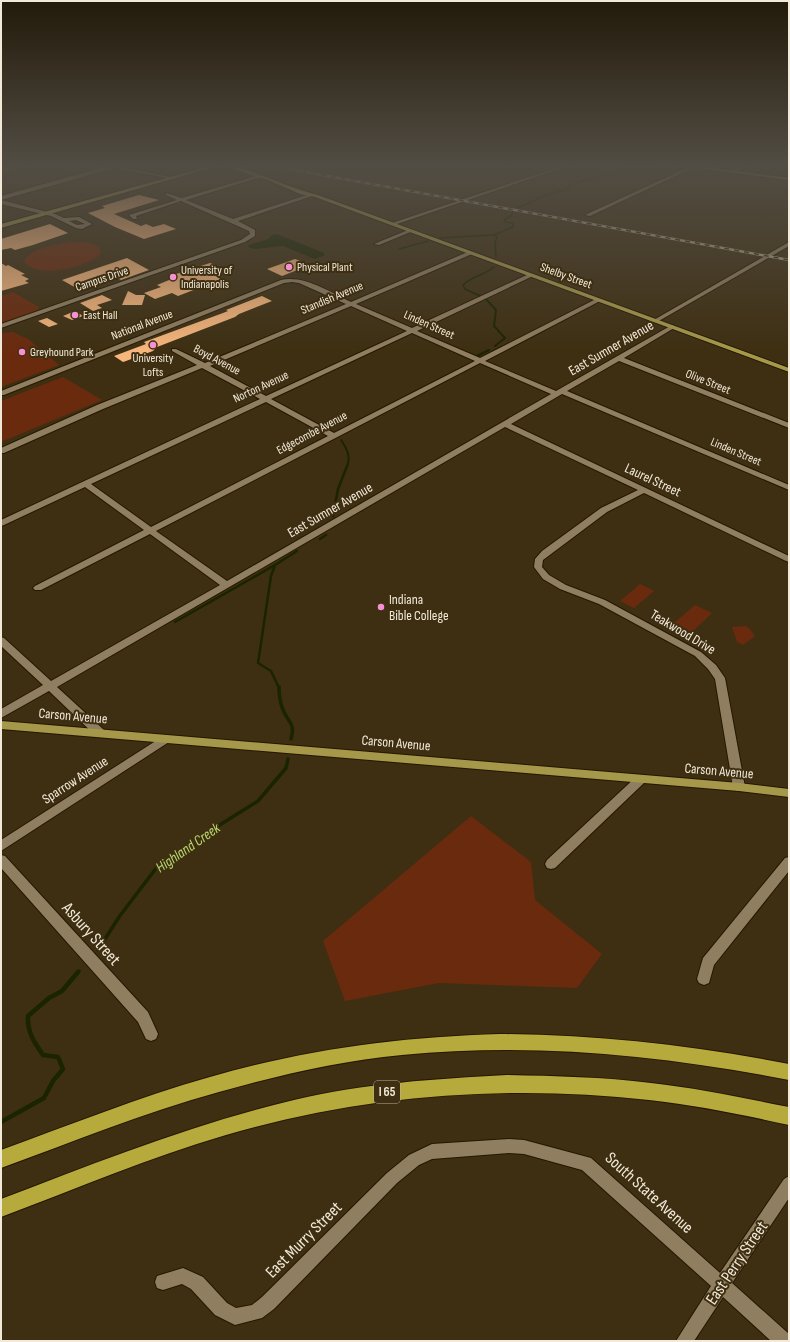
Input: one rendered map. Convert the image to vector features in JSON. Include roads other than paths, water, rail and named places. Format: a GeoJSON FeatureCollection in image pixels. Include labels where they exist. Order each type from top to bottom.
{"type":"FeatureCollection","features":[{"type":"Feature","properties":{"kind":"highway"},"geometry":{"type":"LineString","coordinates":[[1,1159],[157,1102],[214,1084],[305,1062],[403,1047],[493,1041],[607,1044],[688,1053],[789,1072]]}},
{"type":"Feature","properties":{"kind":"highway","name":"I 65"},"geometry":{"type":"LineString","coordinates":[[1,1208],[149,1152],[225,1126],[318,1104],[408,1089],[498,1084],[548,1084],[611,1088],[718,1101],[789,1116]]}},
{"type":"Feature","properties":{"kind":"main road"},"geometry":{"type":"LineString","coordinates":[[1,230],[11,227]]}},
{"type":"Feature","properties":{"kind":"main road","name":"Shelby Street"},"geometry":{"type":"LineString","coordinates":[[399,227],[789,370]]}},
{"type":"Feature","properties":{"kind":"main road","name":"Carson Avenue"},"geometry":{"type":"LineString","coordinates":[[1,725],[789,792]]}},
{"type":"Feature","properties":{"kind":"street","name":"Campus Drive"},"geometry":{"type":"LineString","coordinates":[[1,326],[242,241],[252,235],[253,232],[246,227]]}},
{"type":"Feature","properties":{"kind":"street"},"geometry":{"type":"LineString","coordinates":[[376,244],[410,231]]}},
{"type":"Feature","properties":{"kind":"street","name":"East Sumner Avenue"},"geometry":{"type":"LineString","coordinates":[[655,321],[789,244]]}},
{"type":"Feature","properties":{"kind":"street","name":"Standish Avenue"},"geometry":{"type":"LineString","coordinates":[[1,451],[100,407],[470,253]]}},
{"type":"Feature","properties":{"kind":"street","name":"Norton Avenue"},"geometry":{"type":"LineString","coordinates":[[1,523],[265,398],[531,275]]}},
{"type":"Feature","properties":{"kind":"street","name":"Linden Street"},"geometry":{"type":"LineString","coordinates":[[292,280],[301,282],[480,361],[789,488]]}},
{"type":"Feature","properties":{"kind":"street","name":"National Avenue"},"geometry":{"type":"LineString","coordinates":[[1,393],[284,281],[292,280]]}},
{"type":"Feature","properties":{"kind":"street","name":"Edgecombe Avenue"},"geometry":{"type":"LineString","coordinates":[[38,588],[598,300]]}},
{"type":"Feature","properties":{"kind":"street","name":"East Sumner Avenue"},"geometry":{"type":"LineString","coordinates":[[1,714],[672,327]]}},
{"type":"Feature","properties":{"kind":"street","name":"Boyd Avenue"},"geometry":{"type":"LineString","coordinates":[[174,350],[333,435]]}},
{"type":"Feature","properties":{"kind":"street","name":"Olive Street"},"geometry":{"type":"LineString","coordinates":[[618,358],[789,426]]}},
{"type":"Feature","properties":{"kind":"street","name":"Laurel Street"},"geometry":{"type":"LineString","coordinates":[[505,424],[789,559]]}},
{"type":"Feature","properties":{"kind":"street"},"geometry":{"type":"LineString","coordinates":[[85,484],[226,585]]}},
{"type":"Feature","properties":{"kind":"street","name":"Teakwood Drive"},"geometry":{"type":"LineString","coordinates":[[644,490],[604,510],[545,552],[539,559],[539,569],[549,579],[575,593],[608,605],[698,654],[712,667],[720,678],[739,787]]}},
{"type":"Feature","properties":{"kind":"street"},"geometry":{"type":"LineString","coordinates":[[1,640],[100,733]]}},
{"type":"Feature","properties":{"kind":"street","name":"Sparrow Avenue"},"geometry":{"type":"LineString","coordinates":[[1,846],[165,739]]}},
{"type":"Feature","properties":{"kind":"street"},"geometry":{"type":"LineString","coordinates":[[551,864],[641,779]]}},
{"type":"Feature","properties":{"kind":"street","name":"Asbury Street"},"geometry":{"type":"LineString","coordinates":[[1,860],[143,1017],[151,1034]]}},
{"type":"Feature","properties":{"kind":"street"},"geometry":{"type":"LineString","coordinates":[[704,979],[708,962],[789,862]]}},
{"type":"Feature","properties":{"kind":"street","name":"South State Avenue"},"geometry":{"type":"LineString","coordinates":[[392,1178],[414,1160],[432,1152],[509,1146],[524,1147],[586,1162],[784,1341]]}},
{"type":"Feature","properties":{"kind":"street","name":"East Murry Street"},"geometry":{"type":"LineString","coordinates":[[163,1282],[183,1276],[197,1283],[207,1292],[221,1309],[235,1317],[256,1312],[268,1303],[392,1178]]}},
{"type":"Feature","properties":{"kind":"street","name":"East Perry Street"},"geometry":{"type":"LineString","coordinates":[[684,1341],[789,1184]]}},
{"type":"Feature","properties":{"kind":"waterway","name":"Highland Creek"},"geometry":{"type":"LineString","coordinates":[[494,235],[513,227]]}},
{"type":"Feature","properties":{"kind":"waterway"},"geometry":{"type":"LineString","coordinates":[[440,238],[494,235]]}},
{"type":"Feature","properties":{"kind":"waterway","name":"Highland Creek"},"geometry":{"type":"LineString","coordinates":[[494,235],[497,237],[495,243],[496,257]]}},
{"type":"Feature","properties":{"kind":"waterway"},"geometry":{"type":"LineString","coordinates":[[399,249],[428,241]]}},
{"type":"Feature","properties":{"kind":"waterway","name":"Highland Creek"},"geometry":{"type":"LineString","coordinates":[[479,295],[480,296],[465,289],[463,285],[494,267]]}},
{"type":"Feature","properties":{"kind":"waterway","name":"Highland Creek"},"geometry":{"type":"LineString","coordinates":[[486,299],[496,310],[494,326],[505,338],[495,346]]}},
{"type":"Feature","properties":{"kind":"waterway","name":"Highland Creek"},"geometry":{"type":"LineString","coordinates":[[477,356],[489,350]]}},
{"type":"Feature","properties":{"kind":"waterway","name":"Highland Creek"},"geometry":{"type":"LineString","coordinates":[[341,440],[348,453],[349,459],[347,467]]}},
{"type":"Feature","properties":{"kind":"waterway","name":"Highland Creek"},"geometry":{"type":"LineString","coordinates":[[333,516],[338,489],[347,466]]}},
{"type":"Feature","properties":{"kind":"waterway","name":"Highland Creek"},"geometry":{"type":"LineString","coordinates":[[320,539],[326,535]]}},
{"type":"Feature","properties":{"kind":"waterway","name":"Highland Creek"},"geometry":{"type":"LineString","coordinates":[[275,565],[297,551]]}},
{"type":"Feature","properties":{"kind":"waterway"},"geometry":{"type":"LineString","coordinates":[[175,622],[275,565]]}},
{"type":"Feature","properties":{"kind":"waterway","name":"Highland Creek"},"geometry":{"type":"LineString","coordinates":[[275,565],[271,576],[258,663],[271,671],[279,688]]}},
{"type":"Feature","properties":{"kind":"waterway","name":"Highland Creek"},"geometry":{"type":"LineString","coordinates":[[279,687],[282,706],[292,727],[291,739]]}},
{"type":"Feature","properties":{"kind":"waterway","name":"Highland Creek"},"geometry":{"type":"LineString","coordinates":[[98,950],[119,917],[157,867],[198,843],[210,831],[258,801],[286,768],[288,759]]}},
{"type":"Feature","properties":{"kind":"waterway","name":"Highland Creek"},"geometry":{"type":"LineString","coordinates":[[1,1122],[44,1098],[53,1081],[63,1069],[58,1057],[43,1055],[30,1032],[28,1016],[49,998],[62,991],[78,972]]}},
{"type":"Feature","properties":{"kind":"railway"},"geometry":{"type":"LineString","coordinates":[[606,227],[789,260]]}},
{"type":"Feature","properties":{"kind":"place","name":"Physical Plant"},"geometry":{"type":"Point","coordinates":[289,267]}},
{"type":"Feature","properties":{"kind":"place","name":"University of Indianapolis"},"geometry":{"type":"Point","coordinates":[173,277]}},
{"type":"Feature","properties":{"kind":"place","name":"East Hall"},"geometry":{"type":"Point","coordinates":[75,315]}},
{"type":"Feature","properties":{"kind":"place","name":"University Lofts"},"geometry":{"type":"Point","coordinates":[153,345]}},
{"type":"Feature","properties":{"kind":"place","name":"Greyhound Park"},"geometry":{"type":"Point","coordinates":[22,352]}},
{"type":"Feature","properties":{"kind":"place","name":"Indiana Bible College"},"geometry":{"type":"Point","coordinates":[381,607]}}]}
